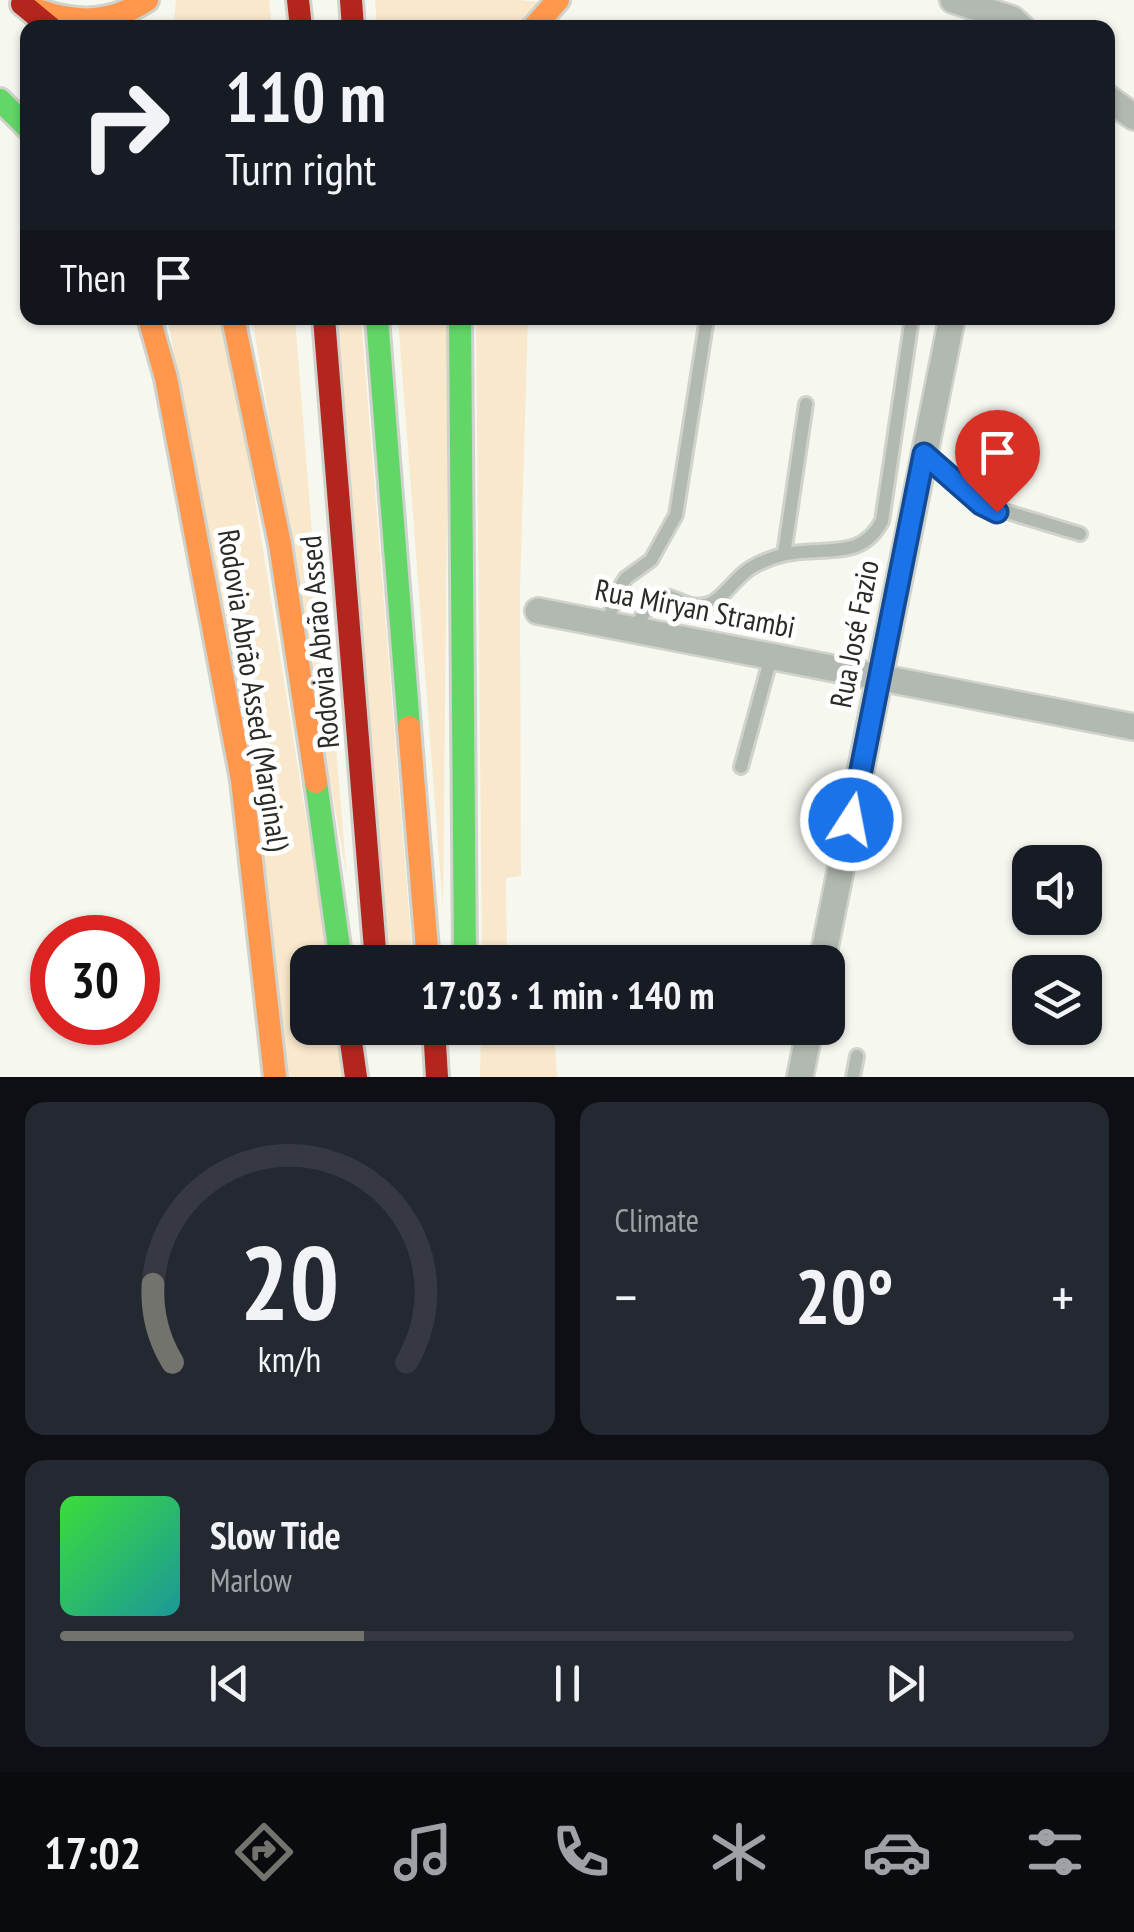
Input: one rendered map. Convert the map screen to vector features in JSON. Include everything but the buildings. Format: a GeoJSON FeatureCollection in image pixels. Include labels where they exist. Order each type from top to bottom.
{"type":"FeatureCollection","features":[{"type":"Feature","properties":{"kind":"main road"},"geometry":{"type":"LineString","coordinates":[[104,20],[124,14],[147,0]]}},
{"type":"Feature","properties":{"kind":"main road"},"geometry":{"type":"LineString","coordinates":[[540,20],[558,0]]}},
{"type":"Feature","properties":{"kind":"main road"},"geometry":{"type":"LineString","coordinates":[[20,2],[56,19],[70,20]]}},
{"type":"Feature","properties":{"kind":"main road"},"geometry":{"type":"LineString","coordinates":[[20,2],[41,20]]}},
{"type":"Feature","properties":{"kind":"main road"},"geometry":{"type":"LineString","coordinates":[[0,100],[20,120]]}},
{"type":"Feature","properties":{"kind":"main road","name":"Rodovia Abrão Assed (Marginal)"},"geometry":{"type":"LineString","coordinates":[[151,325],[166,378],[242,780],[275,1077]]}},
{"type":"Feature","properties":{"kind":"main road"},"geometry":{"type":"LineString","coordinates":[[234,325],[280,544],[339,945]]}},
{"type":"Feature","properties":{"kind":"main road","name":"Rodovia Abrão Assed"},"geometry":{"type":"LineString","coordinates":[[325,325],[375,945]]}},
{"type":"Feature","properties":{"kind":"main road"},"geometry":{"type":"LineString","coordinates":[[377,325],[427,945]]}},
{"type":"Feature","properties":{"kind":"main road"},"geometry":{"type":"LineString","coordinates":[[460,325],[466,945]]}},
{"type":"Feature","properties":{"kind":"main road"},"geometry":{"type":"LineString","coordinates":[[351,1045],[356,1077]]}},
{"type":"Feature","properties":{"kind":"main road"},"geometry":{"type":"LineString","coordinates":[[435,1045],[438,1077]]}},
{"type":"Feature","properties":{"kind":"street"},"geometry":{"type":"LineString","coordinates":[[952,0],[1002,20]]}},
{"type":"Feature","properties":{"kind":"street","name":"Rua José Fazio"},"geometry":{"type":"LineString","coordinates":[[825,945],[951,325]]}},
{"type":"Feature","properties":{"kind":"street","name":"Rua Miryan Strambi"},"geometry":{"type":"LineString","coordinates":[[538,612],[1134,727]]}},
{"type":"Feature","properties":{"kind":"street"},"geometry":{"type":"LineString","coordinates":[[800,1077],[807,1045]]}},
{"type":"Feature","properties":{"kind":"lane"},"geometry":{"type":"LineString","coordinates":[[608,625],[616,595],[626,578],[651,560],[676,515],[706,325]]}},
{"type":"Feature","properties":{"kind":"lane"},"geometry":{"type":"LineString","coordinates":[[634,630],[648,604],[659,597],[676,597],[697,605],[712,603],[748,569],[784,554],[856,547],[872,539],[882,521],[911,325]]}},
{"type":"Feature","properties":{"kind":"lane"},"geometry":{"type":"LineString","coordinates":[[784,554],[806,404]]}},
{"type":"Feature","properties":{"kind":"lane"},"geometry":{"type":"LineString","coordinates":[[924,454],[981,504],[1080,534]]}},
{"type":"Feature","properties":{"kind":"lane"},"geometry":{"type":"LineString","coordinates":[[741,767],[771,657]]}},
{"type":"Feature","properties":{"kind":"lane"},"geometry":{"type":"LineString","coordinates":[[853,1077],[858,1056]]}},
{"type":"Feature","properties":{"kind":"shaded area"},"geometry":{"type":"Polygon","coordinates":[[[176,0],[269,0],[271,20],[174,20],[176,0]]]}},
{"type":"Feature","properties":{"kind":"shaded area"},"geometry":{"type":"Polygon","coordinates":[[[375,0],[538,2],[524,20],[376,20],[375,0]]]}},
{"type":"Feature","properties":{"kind":"shaded area"},"geometry":{"type":"Polygon","coordinates":[[[169,325],[227,325],[326,945],[290,945],[290,1045],[340,1045],[344,1077],[289,1077],[169,325]]]}},
{"type":"Feature","properties":{"kind":"shaded area"},"geometry":{"type":"Polygon","coordinates":[[[253,325],[296,325],[318,609],[327,638],[347,879],[253,325]]]}},
{"type":"Feature","properties":{"kind":"shaded area"},"geometry":{"type":"Polygon","coordinates":[[[337,325],[362,325],[412,945],[387,945],[337,325]]]}},
{"type":"Feature","properties":{"kind":"shaded area"},"geometry":{"type":"Polygon","coordinates":[[[399,325],[449,325],[443,910],[399,325]]]}},
{"type":"Feature","properties":{"kind":"shaded area"},"geometry":{"type":"Polygon","coordinates":[[[476,325],[528,325],[520,589],[521,876],[506,878],[507,945],[482,945],[476,325]]]}},
{"type":"Feature","properties":{"kind":"shaded area"},"geometry":{"type":"Polygon","coordinates":[[[481,1045],[555,1045],[557,1077],[480,1077],[481,1045]]]}},
{"type":"Feature","properties":{"kind":"traffic: fast"},"geometry":{"type":"LineString","coordinates":[[0,100],[20,120]]}},
{"type":"Feature","properties":{"kind":"traffic: fast"},"geometry":{"type":"LineString","coordinates":[[378,325],[409,727]]}},
{"type":"Feature","properties":{"kind":"traffic: fast"},"geometry":{"type":"LineString","coordinates":[[460,325],[465,945]]}},
{"type":"Feature","properties":{"kind":"traffic: fast"},"geometry":{"type":"LineString","coordinates":[[316,782],[339,945]]}},
{"type":"Feature","properties":{"kind":"traffic: slow"},"geometry":{"type":"LineString","coordinates":[[24,5],[56,16],[87,19],[117,15],[147,0]]}},
{"type":"Feature","properties":{"kind":"traffic: slow"},"geometry":{"type":"LineString","coordinates":[[540,20],[558,0]]}},
{"type":"Feature","properties":{"kind":"traffic: slow"},"geometry":{"type":"LineString","coordinates":[[151,325],[166,378],[242,780],[275,1077]]}},
{"type":"Feature","properties":{"kind":"traffic: slow"},"geometry":{"type":"LineString","coordinates":[[234,325],[280,544],[316,782]]}},
{"type":"Feature","properties":{"kind":"traffic: slow"},"geometry":{"type":"LineString","coordinates":[[409,727],[427,945]]}},
{"type":"Feature","properties":{"kind":"traffic: jam"},"geometry":{"type":"LineString","coordinates":[[298,0],[300,20]]}},
{"type":"Feature","properties":{"kind":"traffic: jam"},"geometry":{"type":"LineString","coordinates":[[351,0],[352,20]]}},
{"type":"Feature","properties":{"kind":"traffic: jam"},"geometry":{"type":"LineString","coordinates":[[22,4],[41,20]]}},
{"type":"Feature","properties":{"kind":"traffic: jam"},"geometry":{"type":"LineString","coordinates":[[325,325],[375,945]]}},
{"type":"Feature","properties":{"kind":"traffic: jam"},"geometry":{"type":"LineString","coordinates":[[351,1045],[356,1077]]}},
{"type":"Feature","properties":{"kind":"traffic: jam"},"geometry":{"type":"LineString","coordinates":[[435,1045],[437,1077]]}},
{"type":"Feature","properties":{"kind":"route"},"geometry":{"type":"LineString","coordinates":[[851,820],[924,454],[981,504],[997,512]]}}]}
